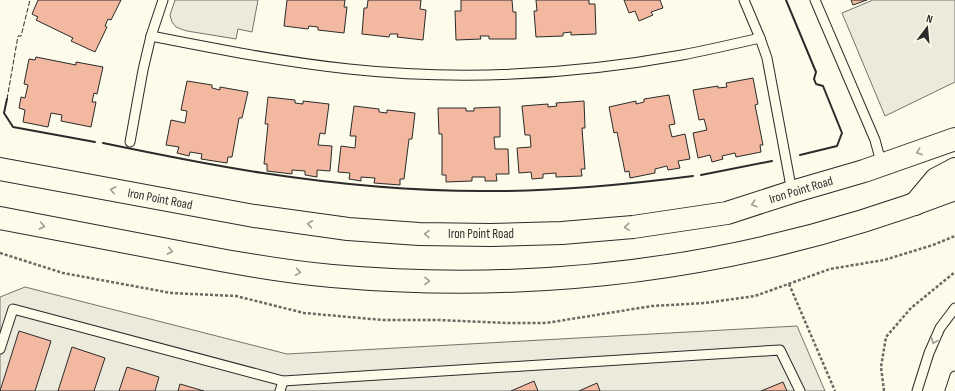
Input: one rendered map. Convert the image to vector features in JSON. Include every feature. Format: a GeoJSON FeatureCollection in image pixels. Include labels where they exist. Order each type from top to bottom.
{"type":"FeatureCollection","features":[{"type":"Feature","properties":{"kind":"main road","name":"Iron Point Road"},"geometry":{"type":"LineString","coordinates":[[0,169],[254,216],[348,229],[419,234],[499,235],[562,233],[633,227],[727,213],[792,192],[882,166],[955,139]]}},
{"type":"Feature","properties":{"kind":"main road"},"geometry":{"type":"LineString","coordinates":[[914,205],[936,179],[955,169]]}},
{"type":"Feature","properties":{"kind":"main road"},"geometry":{"type":"LineString","coordinates":[[1,219],[244,264],[330,276],[401,281],[472,282],[543,280],[614,274],[708,260],[778,245],[847,227],[914,205],[955,189]]}},
{"type":"Feature","properties":{"kind":"lane"},"geometry":{"type":"LineString","coordinates":[[130,142],[151,36],[163,0]]}},
{"type":"Feature","properties":{"kind":"lane"},"geometry":{"type":"LineString","coordinates":[[744,0],[767,58],[792,192]]}},
{"type":"Feature","properties":{"kind":"lane"},"geometry":{"type":"LineString","coordinates":[[815,0],[875,140],[882,166]]}},
{"type":"Feature","properties":{"kind":"lane"},"geometry":{"type":"LineString","coordinates":[[151,36],[264,58],[327,67],[428,75],[528,73],[613,66],[683,55],[760,38]]}},
{"type":"Feature","properties":{"kind":"lane"},"geometry":{"type":"LineString","coordinates":[[0,349],[13,308],[283,381],[780,350],[800,391]]}},
{"type":"Feature","properties":{"kind":"lane"},"geometry":{"type":"LineString","coordinates":[[917,391],[929,353],[940,328],[955,308]]}},
{"type":"Feature","properties":{"kind":"lane"},"geometry":{"type":"LineString","coordinates":[[950,391],[955,376]]}},
{"type":"Feature","properties":{"kind":"lane"},"geometry":{"type":"LineString","coordinates":[[280,391],[283,381]]}},
{"type":"Feature","properties":{"kind":"path"},"geometry":{"type":"LineString","coordinates":[[884,391],[882,367],[886,337],[911,308],[955,272]]}},
{"type":"Feature","properties":{"kind":"path"},"geometry":{"type":"LineString","coordinates":[[789,284],[835,391]]}},
{"type":"Feature","properties":{"kind":"shaded area"},"geometry":{"type":"Polygon","coordinates":[[[175,0],[258,0],[252,32],[238,29],[236,39],[187,31],[176,27],[172,22],[170,15],[175,0]]]}},
{"type":"Feature","properties":{"kind":"shaded area"},"geometry":{"type":"Polygon","coordinates":[[[873,0],[955,0],[955,82],[885,116],[842,13],[873,0]]]}},
{"type":"Feature","properties":{"kind":"shaded area"},"geometry":{"type":"Polygon","coordinates":[[[25,287],[287,354],[797,326],[825,391],[0,391],[0,297],[25,287]]]}},
{"type":"Feature","properties":{"kind":"building"},"geometry":{"type":"Polygon","coordinates":[[[38,0],[121,0],[111,20],[108,19],[105,26],[107,27],[95,52],[71,41],[73,38],[36,20],[38,17],[32,14],[38,0]]]}},
{"type":"Feature","properties":{"kind":"building"},"geometry":{"type":"Polygon","coordinates":[[[287,0],[345,0],[344,7],[347,7],[344,33],[318,30],[318,27],[309,26],[308,29],[284,26],[287,0]]]}},
{"type":"Feature","properties":{"kind":"building"},"geometry":{"type":"Polygon","coordinates":[[[368,0],[421,0],[420,9],[426,10],[423,40],[397,37],[398,34],[390,34],[389,37],[362,34],[364,8],[367,8],[368,0]]]}},
{"type":"Feature","properties":{"kind":"building"},"geometry":{"type":"Polygon","coordinates":[[[461,0],[512,0],[513,12],[516,12],[516,39],[489,39],[489,36],[480,36],[481,39],[456,40],[455,11],[461,11],[461,0]]]}},
{"type":"Feature","properties":{"kind":"building"},"geometry":{"type":"Polygon","coordinates":[[[536,0],[589,0],[589,4],[595,4],[596,34],[571,35],[571,32],[563,33],[563,36],[536,37],[534,11],[537,11],[536,0]]]}},
{"type":"Feature","properties":{"kind":"building"},"geometry":{"type":"Polygon","coordinates":[[[624,0],[660,0],[663,8],[651,12],[653,15],[639,21],[635,11],[629,13],[624,0]]]}},
{"type":"Feature","properties":{"kind":"building"},"geometry":{"type":"Polygon","coordinates":[[[851,0],[867,0],[853,5],[851,0]]]}},
{"type":"Feature","properties":{"kind":"building"},"geometry":{"type":"Polygon","coordinates":[[[36,57],[76,65],[76,62],[103,67],[97,94],[94,93],[92,102],[96,102],[91,127],[61,121],[62,115],[51,113],[48,127],[23,122],[25,110],[19,108],[21,97],[25,98],[28,85],[24,84],[29,59],[35,60],[36,57]]]}},
{"type":"Feature","properties":{"kind":"building"},"geometry":{"type":"Polygon","coordinates":[[[753,78],[758,104],[755,105],[763,145],[760,145],[761,152],[736,157],[735,153],[722,156],[723,159],[712,162],[710,155],[698,158],[693,133],[707,130],[704,119],[699,120],[693,90],[718,86],[718,88],[727,87],[726,83],[753,78]]]}},
{"type":"Feature","properties":{"kind":"building"},"geometry":{"type":"Polygon","coordinates":[[[187,81],[212,85],[212,88],[220,90],[220,87],[248,92],[242,118],[239,118],[232,157],[228,157],[227,163],[201,159],[202,154],[190,152],[189,156],[177,153],[179,147],[166,145],[171,120],[185,123],[187,111],[181,110],[187,81]]]}},
{"type":"Feature","properties":{"kind":"building"},"geometry":{"type":"Polygon","coordinates":[[[669,95],[675,124],[669,125],[672,137],[685,134],[690,159],[678,161],[680,168],[668,170],[667,166],[655,169],[655,173],[630,178],[629,171],[625,172],[617,132],[614,133],[609,107],[636,101],[636,104],[644,102],[644,99],[669,95]]]}},
{"type":"Feature","properties":{"kind":"building"},"geometry":{"type":"Polygon","coordinates":[[[268,97],[295,100],[295,103],[303,104],[303,101],[329,104],[325,134],[320,133],[318,145],[332,146],[330,171],[317,170],[317,177],[305,175],[305,171],[292,170],[292,174],[267,171],[267,164],[264,164],[268,124],[265,124],[268,97]]]}},
{"type":"Feature","properties":{"kind":"building"},"geometry":{"type":"Polygon","coordinates":[[[584,101],[585,128],[582,128],[585,169],[581,169],[582,176],[556,177],[556,173],[543,174],[543,178],[532,179],[531,172],[519,173],[517,148],[531,147],[530,135],[525,135],[522,106],[548,104],[548,107],[557,106],[556,103],[584,101]]]}},
{"type":"Feature","properties":{"kind":"building"},"geometry":{"type":"Polygon","coordinates":[[[354,106],[379,109],[379,112],[387,113],[387,110],[415,113],[412,139],[409,139],[404,179],[400,179],[400,185],[374,183],[375,178],[361,177],[361,181],[349,179],[350,173],[338,172],[341,146],[355,148],[356,136],[350,136],[354,106]]]}},
{"type":"Feature","properties":{"kind":"building"},"geometry":{"type":"Polygon","coordinates":[[[500,107],[500,137],[494,137],[495,149],[508,149],[509,174],[496,174],[497,181],[485,181],[485,177],[472,177],[472,181],[446,182],[446,175],[442,175],[442,134],[439,134],[438,108],[466,108],[466,111],[474,111],[474,108],[500,107]]]}},
{"type":"Feature","properties":{"kind":"building"},"geometry":{"type":"Polygon","coordinates":[[[19,331],[51,341],[35,391],[0,391],[19,331]]]}},
{"type":"Feature","properties":{"kind":"building"},"geometry":{"type":"Polygon","coordinates":[[[72,347],[105,358],[94,391],[58,391],[72,347]]]}},
{"type":"Feature","properties":{"kind":"building"},"geometry":{"type":"Polygon","coordinates":[[[127,367],[159,377],[155,391],[119,391],[127,367]]]}},
{"type":"Feature","properties":{"kind":"building"},"geometry":{"type":"Polygon","coordinates":[[[534,381],[538,391],[511,391],[534,381]]]}},
{"type":"Feature","properties":{"kind":"building"},"geometry":{"type":"Polygon","coordinates":[[[783,382],[787,391],[761,391],[783,382]]]}},
{"type":"Feature","properties":{"kind":"building"},"geometry":{"type":"Polygon","coordinates":[[[597,383],[600,391],[579,391],[597,383]]]}},
{"type":"Feature","properties":{"kind":"building"},"geometry":{"type":"Polygon","coordinates":[[[180,384],[204,391],[178,391],[180,384]]]}},
{"type":"Feature","properties":{"kind":"fence"},"geometry":{"type":"LineString","coordinates":[[7,99],[18,36],[21,36],[30,0]]}},
{"type":"Feature","properties":{"kind":"wall"},"geometry":{"type":"LineString","coordinates":[[786,0],[816,72],[814,79],[816,84],[823,86],[842,133],[837,146],[800,155]]}},
{"type":"Feature","properties":{"kind":"wall"},"geometry":{"type":"LineString","coordinates":[[7,99],[4,113],[13,127],[95,142]]}},
{"type":"Feature","properties":{"kind":"wall"},"geometry":{"type":"LineString","coordinates":[[103,143],[203,163],[263,173],[345,184],[400,188],[455,191],[562,189],[693,176]]}},
{"type":"Feature","properties":{"kind":"wall"},"geometry":{"type":"LineString","coordinates":[[701,175],[772,161]]}}]}
